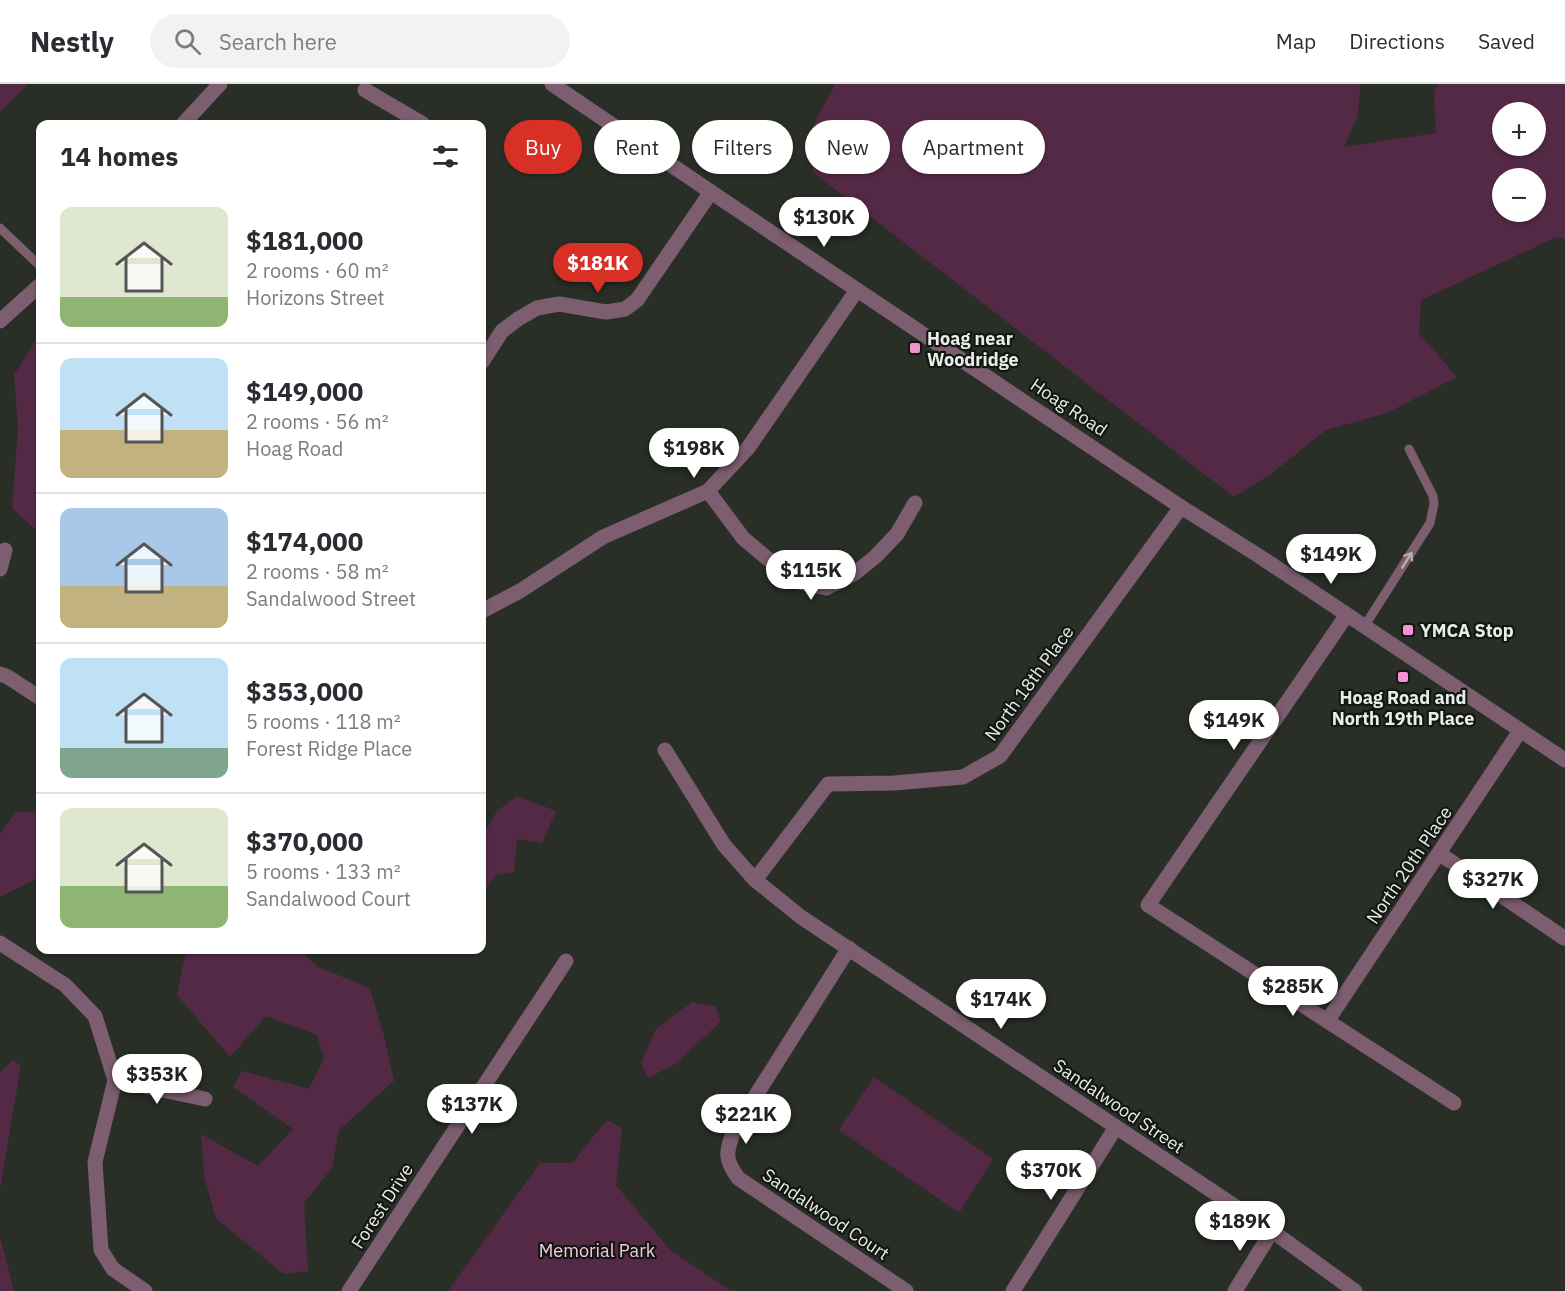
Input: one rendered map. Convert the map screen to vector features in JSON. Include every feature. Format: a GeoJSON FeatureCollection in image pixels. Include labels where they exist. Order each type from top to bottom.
{"type":"FeatureCollection","features":[{"type":"Feature","properties":{"kind":"street"},"geometry":{"type":"LineString","coordinates":[[187,120],[220,84]]}},
{"type":"Feature","properties":{"kind":"street","name":"Hoag Road"},"geometry":{"type":"LineString","coordinates":[[552,84],[1181,507],[1259,556],[1565,760]]}},
{"type":"Feature","properties":{"kind":"street"},"geometry":{"type":"LineString","coordinates":[[365,90],[416,120]]}},
{"type":"Feature","properties":{"kind":"street"},"geometry":{"type":"LineString","coordinates":[[486,356],[502,331],[537,308],[559,304],[606,312],[625,309],[637,300],[711,192]]}},
{"type":"Feature","properties":{"kind":"street"},"geometry":{"type":"LineString","coordinates":[[0,321],[36,289]]}},
{"type":"Feature","properties":{"kind":"street"},"geometry":{"type":"LineString","coordinates":[[486,609],[520,591],[603,537],[708,491],[748,448],[857,290]]}},
{"type":"Feature","properties":{"kind":"street"},"geometry":{"type":"LineString","coordinates":[[708,491],[743,538],[794,581],[826,588],[855,573],[875,557],[897,534],[915,504]]}},
{"type":"Feature","properties":{"kind":"street","name":"North 18th Place"},"geometry":{"type":"LineString","coordinates":[[755,880],[828,784],[894,783],[963,777],[1000,756],[1181,507]]}},
{"type":"Feature","properties":{"kind":"street"},"geometry":{"type":"LineString","coordinates":[[0,569],[5,550]]}},
{"type":"Feature","properties":{"kind":"street"},"geometry":{"type":"LineString","coordinates":[[1346,616],[1148,904],[1454,1103]]}},
{"type":"Feature","properties":{"kind":"street"},"geometry":{"type":"LineString","coordinates":[[0,674],[36,695]]}},
{"type":"Feature","properties":{"kind":"street","name":"North 20th Place"},"geometry":{"type":"LineString","coordinates":[[1328,1020],[1520,731]]}},
{"type":"Feature","properties":{"kind":"street","name":"Sandalwood Street"},"geometry":{"type":"LineString","coordinates":[[665,750],[724,845],[755,880],[801,917],[1272,1231],[1355,1291]]}},
{"type":"Feature","properties":{"kind":"street"},"geometry":{"type":"LineString","coordinates":[[1440,854],[1564,938]]}},
{"type":"Feature","properties":{"kind":"street"},"geometry":{"type":"LineString","coordinates":[[0,943],[65,985],[95,1016],[115,1080],[95,1162],[101,1250],[113,1269],[145,1291]]}},
{"type":"Feature","properties":{"kind":"street","name":"Sandalwood Court"},"geometry":{"type":"LineString","coordinates":[[849,948],[734,1130],[727,1151],[729,1164],[738,1178],[906,1291]]}},
{"type":"Feature","properties":{"kind":"street","name":"Forest Drive"},"geometry":{"type":"LineString","coordinates":[[349,1291],[566,961]]}},
{"type":"Feature","properties":{"kind":"street"},"geometry":{"type":"LineString","coordinates":[[115,1080],[205,1099]]}},
{"type":"Feature","properties":{"kind":"street"},"geometry":{"type":"LineString","coordinates":[[1013,1291],[1116,1127]]}},
{"type":"Feature","properties":{"kind":"street"},"geometry":{"type":"LineString","coordinates":[[1235,1291],[1272,1231]]}},
{"type":"Feature","properties":{"kind":"lane"},"geometry":{"type":"LineString","coordinates":[[0,228],[36,262]]}},
{"type":"Feature","properties":{"kind":"lane"},"geometry":{"type":"LineString","coordinates":[[1364,627],[1430,523],[1434,504],[1430,490],[1409,449]]}},
{"type":"Feature","properties":{"kind":"green space"},"geometry":{"type":"Polygon","coordinates":[[[0,84],[28,84],[0,112],[0,84]]]}},
{"type":"Feature","properties":{"kind":"green space"},"geometry":{"type":"Polygon","coordinates":[[[835,84],[1361,84],[1357,118],[1344,147],[1436,133],[1434,92],[1438,84],[1565,84],[1565,240],[1557,237],[1421,300],[1419,333],[1457,377],[1387,413],[1326,430],[1271,474],[1234,497],[815,174],[890,174],[890,120],[816,120],[835,84]]]}},
{"type":"Feature","properties":{"kind":"green space"},"geometry":{"type":"Polygon","coordinates":[[[36,339],[36,530],[12,508],[18,429],[14,375],[36,339]]]}},
{"type":"Feature","properties":{"kind":"green space"},"geometry":{"type":"Polygon","coordinates":[[[517,796],[556,811],[542,843],[517,839],[514,872],[496,875],[486,888],[486,830],[497,811],[517,796]]]}},
{"type":"Feature","properties":{"kind":"green space"},"geometry":{"type":"Polygon","coordinates":[[[36,811],[36,879],[0,897],[0,834],[16,812],[36,811]]]}},
{"type":"Feature","properties":{"kind":"green space"},"geometry":{"type":"Polygon","coordinates":[[[185,954],[304,954],[318,967],[370,988],[394,1081],[339,1130],[332,1168],[304,1203],[308,1271],[284,1274],[216,1219],[204,1175],[201,1134],[258,1166],[293,1129],[233,1087],[242,1071],[309,1089],[324,1058],[317,1035],[266,1016],[230,1057],[177,995],[185,954]]]}},
{"type":"Feature","properties":{"kind":"green space"},"geometry":{"type":"Polygon","coordinates":[[[692,1002],[715,1006],[721,1021],[677,1063],[648,1078],[641,1063],[656,1029],[692,1002]]]}},
{"type":"Feature","properties":{"kind":"green space"},"geometry":{"type":"Polygon","coordinates":[[[12,1060],[21,1065],[0,1189],[0,1073],[12,1060]]]}},
{"type":"Feature","properties":{"kind":"green space"},"geometry":{"type":"Polygon","coordinates":[[[874,1077],[993,1159],[959,1213],[839,1130],[874,1077]]]}},
{"type":"Feature","properties":{"kind":"green space","name":"Memorial Park"},"geometry":{"type":"Polygon","coordinates":[[[607,1120],[622,1128],[616,1185],[670,1250],[731,1291],[448,1291],[540,1163],[572,1163],[607,1120]]]}},
{"type":"Feature","properties":{"kind":"green space"},"geometry":{"type":"Polygon","coordinates":[[[0,1237],[14,1291],[0,1291],[0,1237]]]}},
{"type":"Feature","properties":{"kind":"place","name":"Hoag near Woodridge"},"geometry":{"type":"Point","coordinates":[915,348]}},
{"type":"Feature","properties":{"kind":"place","name":"YMCA Stop"},"geometry":{"type":"Point","coordinates":[1408,630]}},
{"type":"Feature","properties":{"kind":"place","name":"Hoag Road and North 19th Place"},"geometry":{"type":"Point","coordinates":[1403,677]}}]}
